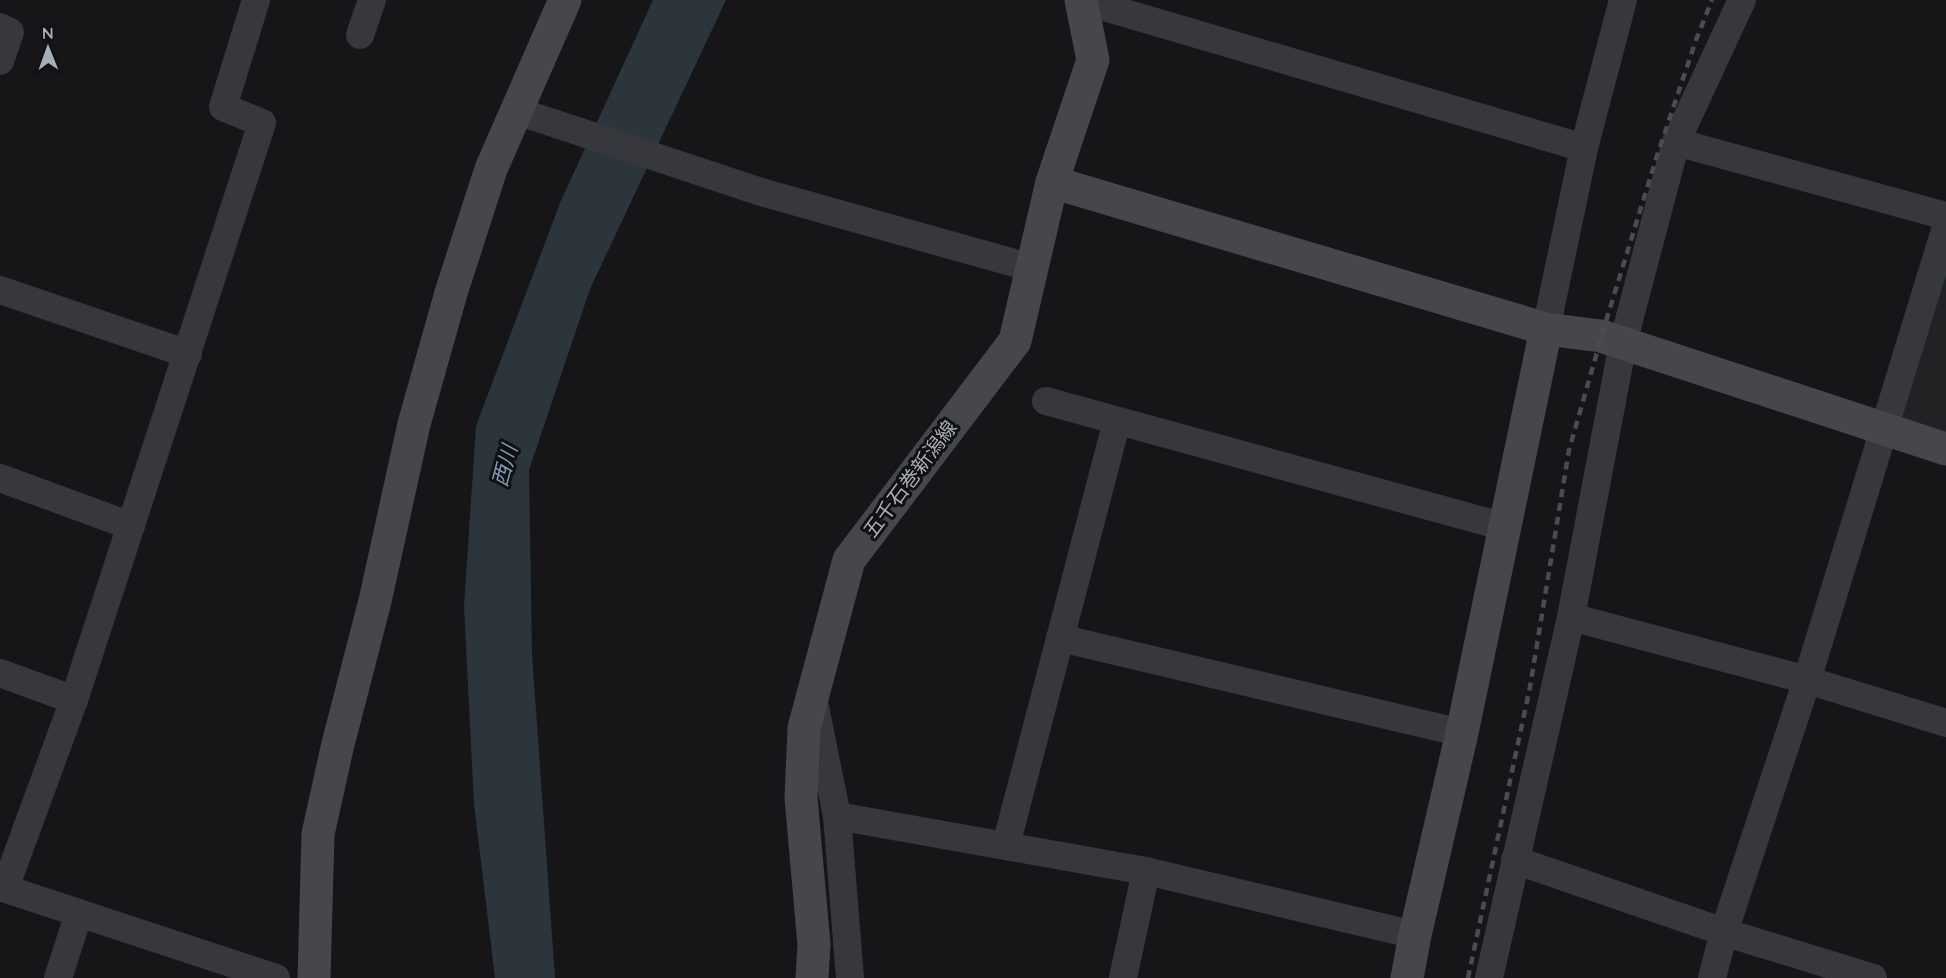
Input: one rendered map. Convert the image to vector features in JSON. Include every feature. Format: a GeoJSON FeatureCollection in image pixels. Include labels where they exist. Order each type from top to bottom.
{"type":"FeatureCollection","features":[{"type":"Feature","properties":{"kind":"street"},"geometry":{"type":"LineString","coordinates":[[256,0],[223,107],[262,123],[74,700],[2,887],[276,978]]}},
{"type":"Feature","properties":{"kind":"street"},"geometry":{"type":"LineString","coordinates":[[360,35],[372,0]]}},
{"type":"Feature","properties":{"kind":"street"},"geometry":{"type":"LineString","coordinates":[[314,978],[318,834],[337,748],[375,601],[414,424],[451,293],[491,169],[566,0]]}},
{"type":"Feature","properties":{"kind":"street","name":"五千石巻新潟線"},"geometry":{"type":"LineString","coordinates":[[812,978],[814,945],[801,798],[804,728],[849,560],[1015,341],[1052,182],[1093,60],[1081,0]]}},
{"type":"Feature","properties":{"kind":"street"},"geometry":{"type":"LineString","coordinates":[[1109,0],[1108,8],[1584,148]]}},
{"type":"Feature","properties":{"kind":"street"},"geometry":{"type":"LineString","coordinates":[[1407,978],[1462,733],[1584,148],[1623,0]]}},
{"type":"Feature","properties":{"kind":"street"},"geometry":{"type":"LineString","coordinates":[[1489,978],[1571,617],[1623,343],[1677,142],[1743,0]]}},
{"type":"Feature","properties":{"kind":"street"},"geometry":{"type":"LineString","coordinates":[[0,27],[10,32],[0,61]]}},
{"type":"Feature","properties":{"kind":"street"},"geometry":{"type":"LineString","coordinates":[[517,111],[761,192],[1032,268]]}},
{"type":"Feature","properties":{"kind":"street"},"geometry":{"type":"LineString","coordinates":[[1677,142],[1946,216]]}},
{"type":"Feature","properties":{"kind":"street"},"geometry":{"type":"LineString","coordinates":[[1052,182],[1546,329],[1601,336],[1946,449]]}},
{"type":"Feature","properties":{"kind":"street"},"geometry":{"type":"LineString","coordinates":[[1712,978],[1724,932],[1807,680],[1946,227]]}},
{"type":"Feature","properties":{"kind":"street"},"geometry":{"type":"LineString","coordinates":[[0,290],[188,354]]}},
{"type":"Feature","properties":{"kind":"street"},"geometry":{"type":"LineString","coordinates":[[1046,401],[1505,527]]}},
{"type":"Feature","properties":{"kind":"street"},"geometry":{"type":"LineString","coordinates":[[1006,845],[1117,421]]}},
{"type":"Feature","properties":{"kind":"street"},"geometry":{"type":"LineString","coordinates":[[0,478],[131,526]]}},
{"type":"Feature","properties":{"kind":"street"},"geometry":{"type":"LineString","coordinates":[[1571,617],[1807,680],[1946,723]]}},
{"type":"Feature","properties":{"kind":"street"},"geometry":{"type":"LineString","coordinates":[[1060,638],[1462,733]]}},
{"type":"Feature","properties":{"kind":"street"},"geometry":{"type":"LineString","coordinates":[[0,674],[74,700]]}},
{"type":"Feature","properties":{"kind":"street"},"geometry":{"type":"LineString","coordinates":[[813,695],[837,816],[850,978]]}},
{"type":"Feature","properties":{"kind":"street"},"geometry":{"type":"LineString","coordinates":[[837,816],[1146,871],[1415,935]]}},
{"type":"Feature","properties":{"kind":"street"},"geometry":{"type":"LineString","coordinates":[[1515,860],[1724,932],[1874,978]]}},
{"type":"Feature","properties":{"kind":"street"},"geometry":{"type":"LineString","coordinates":[[1123,978],[1146,871]]}},
{"type":"Feature","properties":{"kind":"street"},"geometry":{"type":"LineString","coordinates":[[58,978],[79,913]]}},
{"type":"Feature","properties":{"kind":"shaded area"},"geometry":{"type":"Polygon","coordinates":[[[1946,268],[1946,433],[1900,419],[1946,268]]]}},
{"type":"Feature","properties":{"kind":"water","name":"西川"},"geometry":{"type":"Polygon","coordinates":[[[653,0],[726,0],[590,289],[529,470],[532,654],[555,978],[495,978],[474,804],[464,606],[476,426],[560,203],[653,0]]]}},
{"type":"Feature","properties":{"kind":"railway"},"geometry":{"type":"LineString","coordinates":[[1468,978],[1530,687],[1569,450],[1656,159],[1696,40],[1712,0]]}}]}
